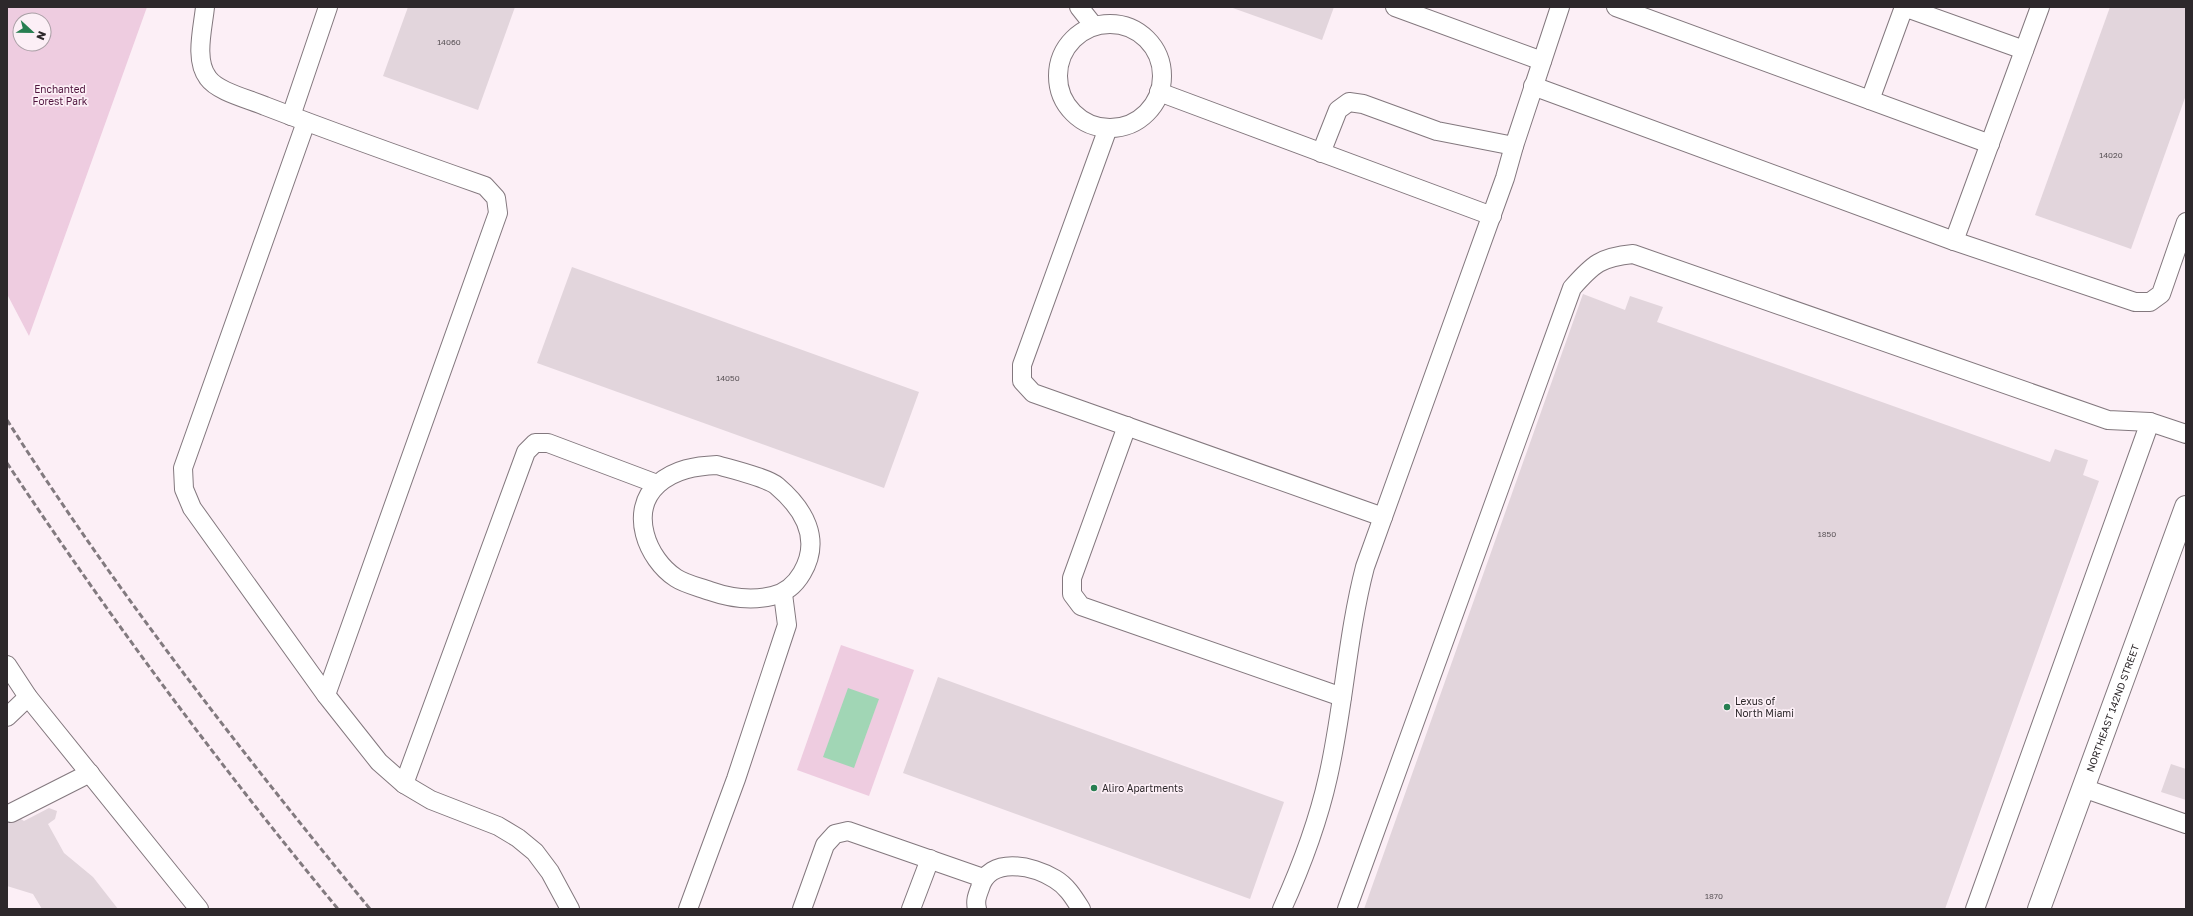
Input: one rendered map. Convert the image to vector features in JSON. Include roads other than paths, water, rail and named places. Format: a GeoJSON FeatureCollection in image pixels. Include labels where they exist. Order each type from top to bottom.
{"type":"FeatureCollection","features":[{"type":"Feature","properties":{"kind":"street","name":"NORTHEAST 142ND STREET"},"geometry":{"type":"LineString","coordinates":[[2039,909],[2186,507]]}},
{"type":"Feature","properties":{"kind":"lane"},"geometry":{"type":"LineString","coordinates":[[205,7],[201,47],[202,67],[208,78],[219,87],[299,119],[485,186],[496,198],[498,213],[326,695]]}},
{"type":"Feature","properties":{"kind":"lane"},"geometry":{"type":"LineString","coordinates":[[328,7],[299,119],[183,468],[184,488],[192,508],[326,695],[379,762],[404,784],[431,800],[498,826],[518,838],[535,852],[550,872],[570,909]]}},
{"type":"Feature","properties":{"kind":"lane"},"geometry":{"type":"LineString","coordinates":[[1079,7],[1094,26]]}},
{"type":"Feature","properties":{"kind":"lane"},"geometry":{"type":"LineString","coordinates":[[1395,7],[1542,61]]}},
{"type":"Feature","properties":{"kind":"lane"},"geometry":{"type":"LineString","coordinates":[[1282,909],[1309,843],[1328,777],[1357,599],[1365,566],[1492,216],[1533,86],[1560,7]]}},
{"type":"Feature","properties":{"kind":"lane"},"geometry":{"type":"LineString","coordinates":[[1616,7],[1990,144]]}},
{"type":"Feature","properties":{"kind":"lane"},"geometry":{"type":"LineString","coordinates":[[1870,100],[1904,7],[2024,50]]}},
{"type":"Feature","properties":{"kind":"lane"},"geometry":{"type":"LineString","coordinates":[[1954,241],[2040,7]]}},
{"type":"Feature","properties":{"kind":"lane"},"geometry":{"type":"LineString","coordinates":[[1110,24],[1126,26],[1141,34],[1152,46],[1159,60],[1161,76],[1159,92],[1152,106],[1139,118],[1125,126],[1108,128],[1093,126],[1075,114],[1068,106],[1060,92],[1057,76],[1060,60],[1068,45],[1079,34],[1094,26],[1110,24]]}},
{"type":"Feature","properties":{"kind":"lane"},"geometry":{"type":"LineString","coordinates":[[1533,86],[1954,241],[2135,302],[2150,302],[2161,294],[2186,222]]}},
{"type":"Feature","properties":{"kind":"lane"},"geometry":{"type":"LineString","coordinates":[[1159,92],[1492,216]]}},
{"type":"Feature","properties":{"kind":"lane"},"geometry":{"type":"LineString","coordinates":[[1321,153],[1338,110],[1349,102],[1363,104],[1437,131],[1514,146]]}},
{"type":"Feature","properties":{"kind":"lane"},"geometry":{"type":"LineString","coordinates":[[1108,128],[1022,365],[1022,381],[1033,393],[1383,517]]}},
{"type":"Feature","properties":{"kind":"lane"},"geometry":{"type":"LineString","coordinates":[[1347,909],[1572,288],[1589,268],[1612,256],[1633,254],[2108,420],[2150,422],[2186,434]]}},
{"type":"Feature","properties":{"kind":"lane"},"geometry":{"type":"LineString","coordinates":[[1975,909],[2150,422]]}},
{"type":"Feature","properties":{"kind":"lane"},"geometry":{"type":"LineString","coordinates":[[1126,426],[1072,578],[1072,594],[1081,606],[1342,697]]}},
{"type":"Feature","properties":{"kind":"lane"},"geometry":{"type":"LineString","coordinates":[[404,784],[526,452],[535,443],[548,443],[657,484]]}},
{"type":"Feature","properties":{"kind":"lane"},"geometry":{"type":"LineString","coordinates":[[717,465],[775,485],[801,512],[810,532],[811,548],[807,563],[797,580],[783,594],[761,599],[741,598],[719,594],[676,578],[662,565],[651,551],[643,530],[643,515],[647,499],[657,484],[676,472],[696,466],[717,465]]}},
{"type":"Feature","properties":{"kind":"lane"},"geometry":{"type":"LineString","coordinates":[[688,909],[736,779],[787,625],[783,594]]}},
{"type":"Feature","properties":{"kind":"lane"},"geometry":{"type":"LineString","coordinates":[[7,665],[28,697],[199,909]]}},
{"type":"Feature","properties":{"kind":"lane"},"geometry":{"type":"LineString","coordinates":[[7,716],[28,697]]}},
{"type":"Feature","properties":{"kind":"lane"},"geometry":{"type":"LineString","coordinates":[[12,813],[90,774]]}},
{"type":"Feature","properties":{"kind":"lane"},"geometry":{"type":"LineString","coordinates":[[2083,788],[2186,824]]}},
{"type":"Feature","properties":{"kind":"lane"},"geometry":{"type":"LineString","coordinates":[[802,909],[825,846],[835,834],[848,831],[983,878]]}},
{"type":"Feature","properties":{"kind":"lane"},"geometry":{"type":"LineString","coordinates":[[911,909],[930,859]]}},
{"type":"Feature","properties":{"kind":"lane"},"geometry":{"type":"LineString","coordinates":[[977,909],[976,902],[983,878],[997,868],[1019,865],[1055,879],[1069,891],[1081,909]]}},
{"type":"Feature","properties":{"kind":"railway"},"geometry":{"type":"LineString","coordinates":[[7,420],[92,546],[181,670],[274,790],[370,909]]}},
{"type":"Feature","properties":{"kind":"railway"},"geometry":{"type":"LineString","coordinates":[[7,463],[85,578],[166,690],[294,855],[338,909]]}},
{"type":"Feature","properties":{"kind":"place","name":"Lexus of North Miami"},"geometry":{"type":"Point","coordinates":[1727,707]}},
{"type":"Feature","properties":{"kind":"place","name":"Aliro Apartments"},"geometry":{"type":"Point","coordinates":[1094,788]}},
{"type":"Feature","properties":{"kind":"park label","name":"Enchanted Forest Park"},"geometry":{"type":"Point","coordinates":[60,94]}}]}
